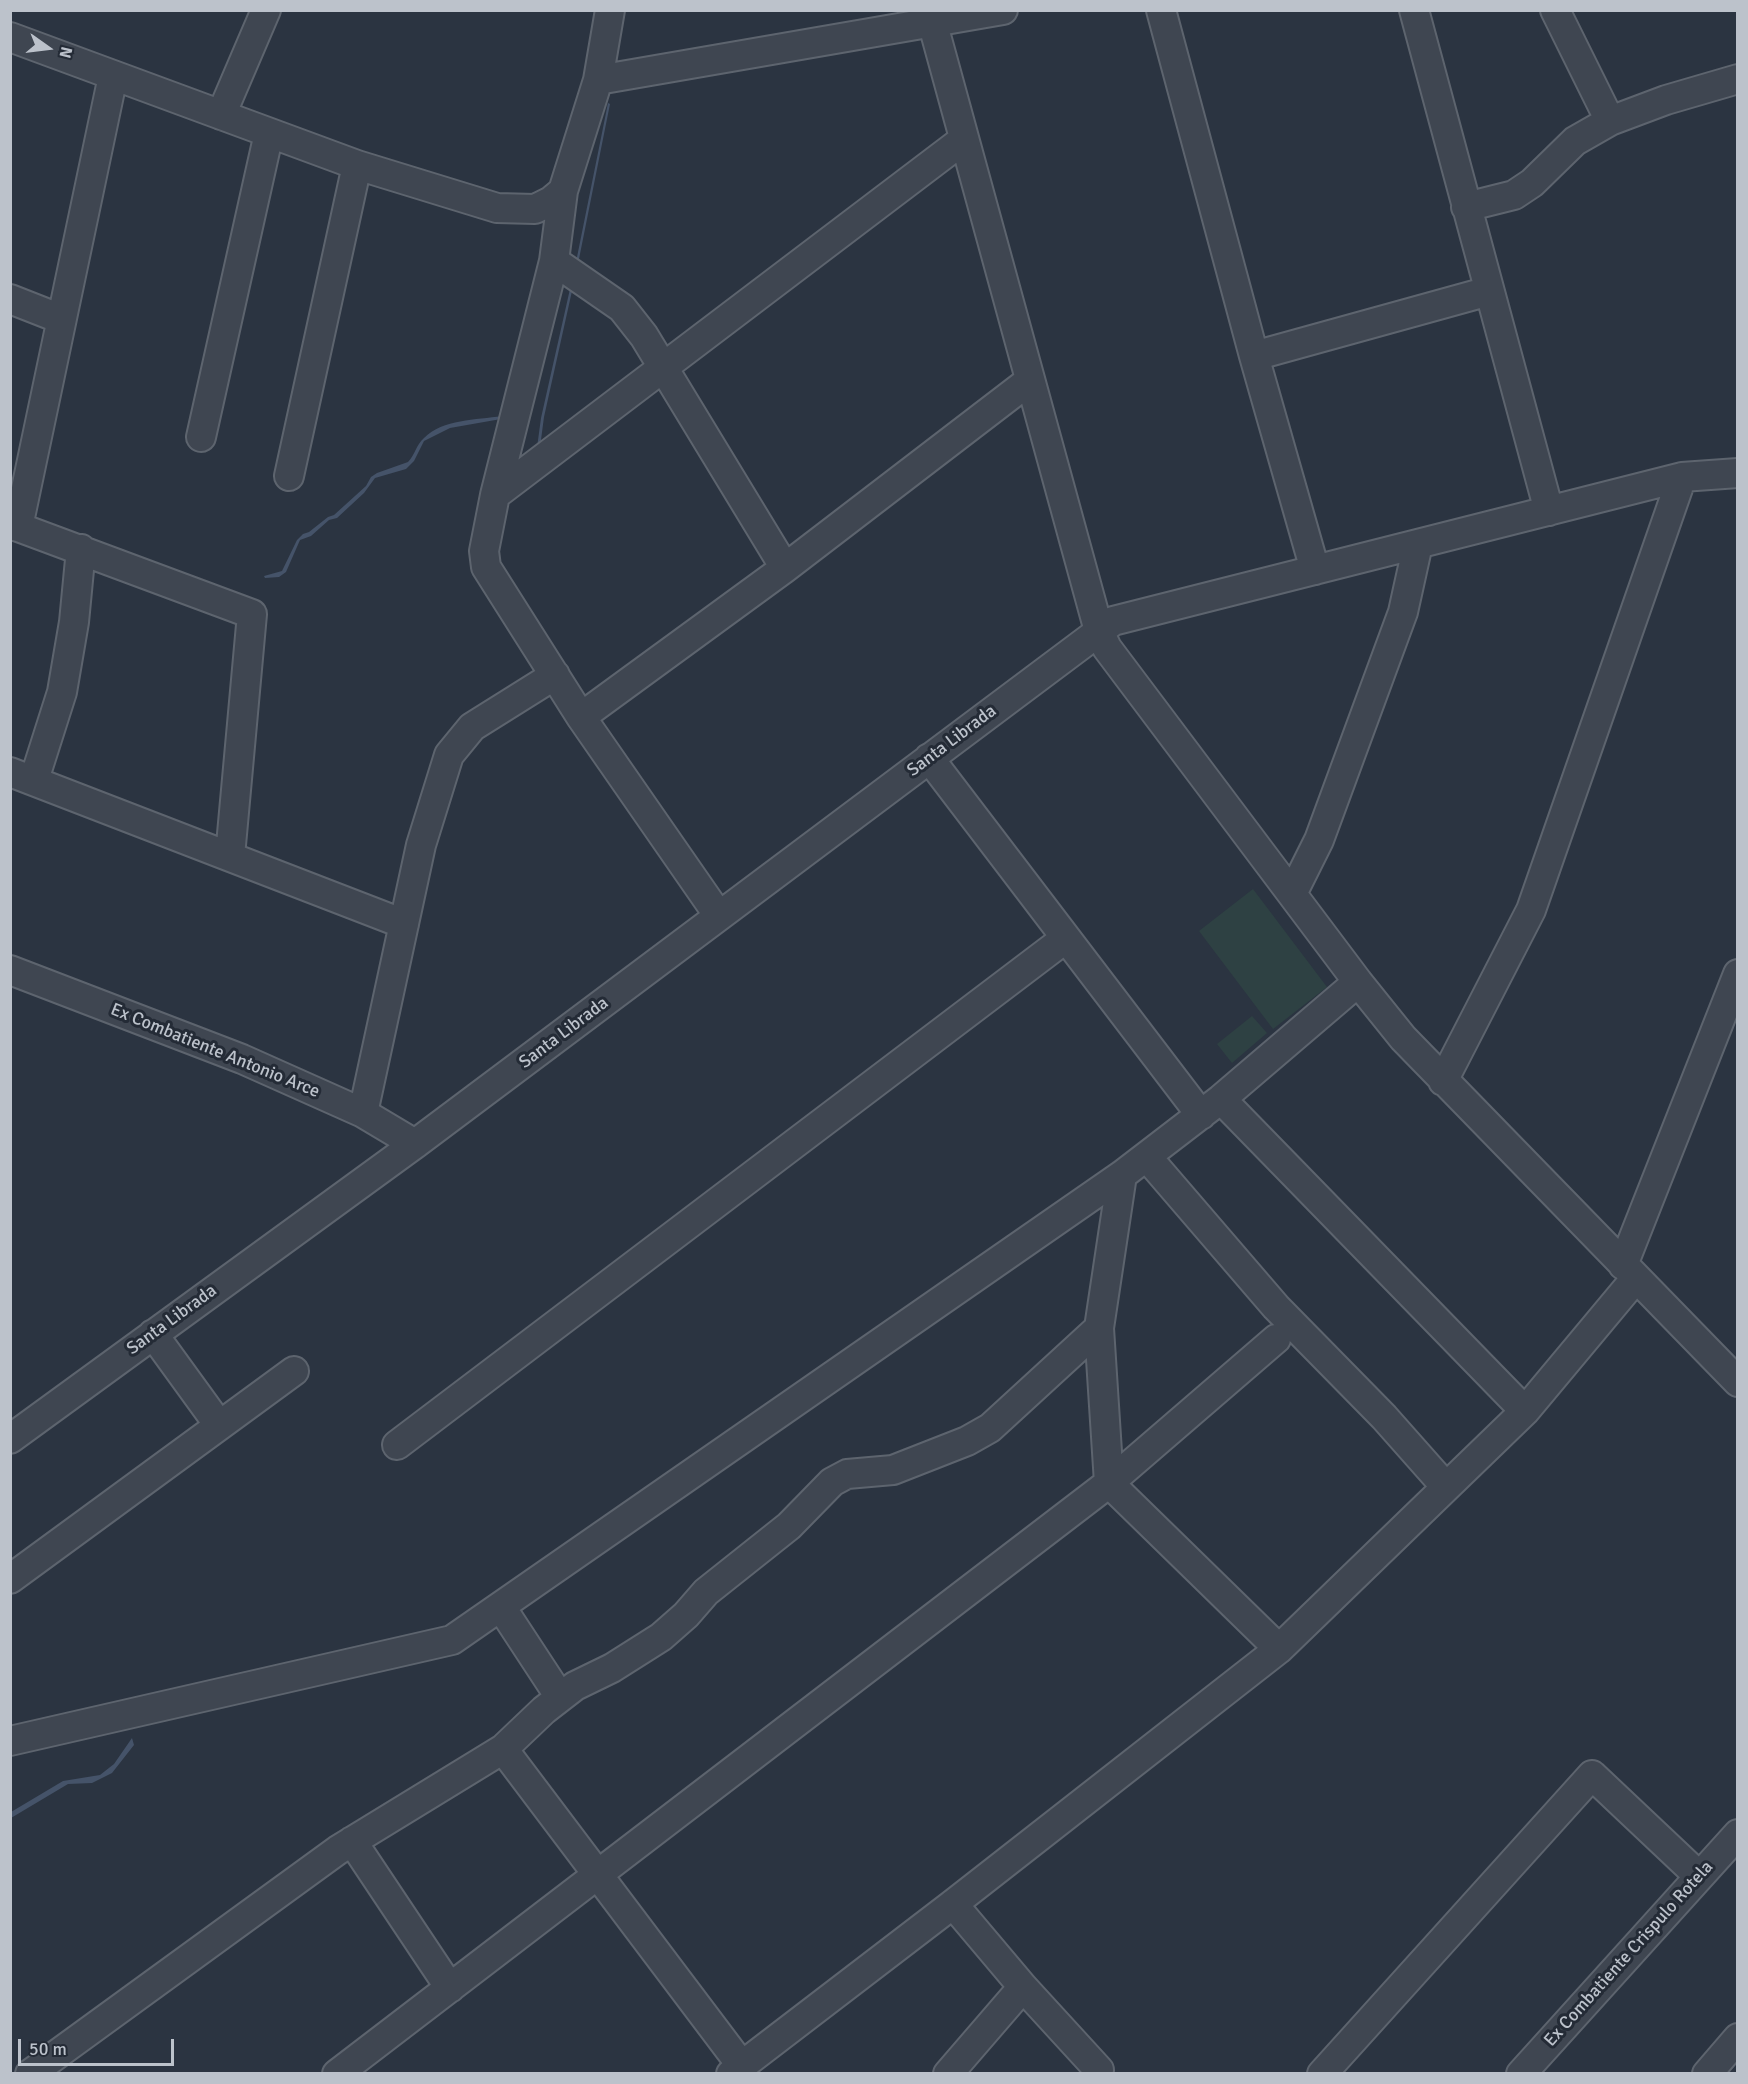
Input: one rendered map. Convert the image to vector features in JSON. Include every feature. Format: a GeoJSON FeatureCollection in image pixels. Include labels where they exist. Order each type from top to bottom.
{"type":"FeatureCollection","features":[{"type":"Feature","properties":{"kind":"street"},"geometry":{"type":"LineString","coordinates":[[221,115],[266,10]]}},
{"type":"Feature","properties":{"kind":"street"},"geometry":{"type":"LineString","coordinates":[[610,10],[598,80],[563,190],[554,261],[495,495],[484,550],[486,567],[581,717],[719,916]]}},
{"type":"Feature","properties":{"kind":"street"},"geometry":{"type":"LineString","coordinates":[[598,80],[930,17],[1002,10]]}},
{"type":"Feature","properties":{"kind":"street"},"geometry":{"type":"LineString","coordinates":[[1161,10],[1254,356],[1316,570]]}},
{"type":"Feature","properties":{"kind":"street"},"geometry":{"type":"LineString","coordinates":[[1414,10],[1549,511]]}},
{"type":"Feature","properties":{"kind":"street"},"geometry":{"type":"LineString","coordinates":[[1556,10],[1610,121]]}},
{"type":"Feature","properties":{"kind":"street"},"geometry":{"type":"LineString","coordinates":[[930,17],[1029,381],[1106,626],[1107,648],[1358,982],[1404,1038],[1443,1081],[1737,1382]]}},
{"type":"Feature","properties":{"kind":"street"},"geometry":{"type":"LineString","coordinates":[[10,37],[357,165],[497,208],[535,209],[551,201],[563,190]]}},
{"type":"Feature","properties":{"kind":"street"},"geometry":{"type":"LineString","coordinates":[[112,76],[61,319],[14,525],[252,614],[230,856]]}},
{"type":"Feature","properties":{"kind":"street"},"geometry":{"type":"LineString","coordinates":[[1466,207],[1514,195],[1532,183],[1575,141],[1610,121],[1666,100],[1737,79]]}},
{"type":"Feature","properties":{"kind":"street"},"geometry":{"type":"LineString","coordinates":[[201,436],[269,133]]}},
{"type":"Feature","properties":{"kind":"street"},"geometry":{"type":"LineString","coordinates":[[495,495],[963,140]]}},
{"type":"Feature","properties":{"kind":"street"},"geometry":{"type":"LineString","coordinates":[[289,476],[357,165]]}},
{"type":"Feature","properties":{"kind":"street"},"geometry":{"type":"LineString","coordinates":[[554,261],[622,308],[644,336],[785,568]]}},
{"type":"Feature","properties":{"kind":"street"},"geometry":{"type":"LineString","coordinates":[[1254,356],[1489,291]]}},
{"type":"Feature","properties":{"kind":"street"},"geometry":{"type":"LineString","coordinates":[[10,299],[61,319]]}},
{"type":"Feature","properties":{"kind":"street"},"geometry":{"type":"LineString","coordinates":[[581,717],[785,568],[1029,381]]}},
{"type":"Feature","properties":{"kind":"street"},"geometry":{"type":"LineString","coordinates":[[1106,626],[1682,477],[1737,473]]}},
{"type":"Feature","properties":{"kind":"street"},"geometry":{"type":"LineString","coordinates":[[1443,1081],[1531,910],[1682,477]]}},
{"type":"Feature","properties":{"kind":"street"},"geometry":{"type":"LineString","coordinates":[[1292,894],[1319,840],[1403,612],[1418,544]]}},
{"type":"Feature","properties":{"kind":"street"},"geometry":{"type":"LineString","coordinates":[[81,549],[74,622],[62,692],[22,776],[404,924]]}},
{"type":"Feature","properties":{"kind":"street","name":"Santa Librada"},"geometry":{"type":"LineString","coordinates":[[10,1439],[415,1144],[1106,626]]}},
{"type":"Feature","properties":{"kind":"street"},"geometry":{"type":"LineString","coordinates":[[363,1113],[421,845],[449,755],[472,727],[555,675]]}},
{"type":"Feature","properties":{"kind":"street"},"geometry":{"type":"LineString","coordinates":[[929,758],[1066,938],[1211,1107],[1525,1410]]}},
{"type":"Feature","properties":{"kind":"street"},"geometry":{"type":"LineString","coordinates":[[397,1445],[1066,938]]}},
{"type":"Feature","properties":{"kind":"street","name":"Ex Combatiente Antonio Arce"},"geometry":{"type":"LineString","coordinates":[[10,970],[242,1059],[363,1113],[415,1144]]}},
{"type":"Feature","properties":{"kind":"street"},"geometry":{"type":"LineString","coordinates":[[503,1749],[598,1875],[736,2069],[953,1904],[1279,1649],[1525,1410],[1629,1272],[1737,974]]}},
{"type":"Feature","properties":{"kind":"street"},"geometry":{"type":"LineString","coordinates":[[10,1741],[452,1640],[1147,1157],[1211,1107],[1358,982]]}},
{"type":"Feature","properties":{"kind":"street"},"geometry":{"type":"LineString","coordinates":[[1147,1157],[1276,1306],[1384,1417],[1446,1487]]}},
{"type":"Feature","properties":{"kind":"street"},"geometry":{"type":"LineString","coordinates":[[1122,1175],[1099,1328],[1108,1483],[1279,1649]]}},
{"type":"Feature","properties":{"kind":"street"},"geometry":{"type":"LineString","coordinates":[[30,2073],[328,1857],[503,1749],[575,1686],[612,1668],[674,1627],[706,1592],[789,1526],[832,1482],[847,1474],[893,1470],[967,1441],[990,1428],[1099,1328]]}},
{"type":"Feature","properties":{"kind":"street"},"geometry":{"type":"LineString","coordinates":[[153,1334],[219,1425]]}},
{"type":"Feature","properties":{"kind":"street"},"geometry":{"type":"LineString","coordinates":[[337,2073],[1108,1483],[1276,1339]]}},
{"type":"Feature","properties":{"kind":"street"},"geometry":{"type":"LineString","coordinates":[[10,1580],[294,1371]]}},
{"type":"Feature","properties":{"kind":"street"},"geometry":{"type":"LineString","coordinates":[[501,1607],[560,1697]]}},
{"type":"Feature","properties":{"kind":"street"},"geometry":{"type":"LineString","coordinates":[[1322,2073],[1592,1775],[1699,1876]]}},
{"type":"Feature","properties":{"kind":"street","name":"Ex Combatiente Crispulo Rotela"},"geometry":{"type":"LineString","coordinates":[[1521,2073],[1737,1834]]}},
{"type":"Feature","properties":{"kind":"street"},"geometry":{"type":"LineString","coordinates":[[352,1841],[450,1988]]}},
{"type":"Feature","properties":{"kind":"street"},"geometry":{"type":"LineString","coordinates":[[953,1904],[1023,1987],[1099,2070]]}},
{"type":"Feature","properties":{"kind":"street"},"geometry":{"type":"LineString","coordinates":[[948,2073],[1023,1987]]}},
{"type":"Feature","properties":{"kind":"street"},"geometry":{"type":"LineString","coordinates":[[1707,2073],[1737,2038]]}},
{"type":"Feature","properties":{"kind":"shaded area"},"geometry":{"type":"Polygon","coordinates":[[[1253,889],[1327,987],[1273,1029],[1199,931],[1253,889]]]}},
{"type":"Feature","properties":{"kind":"shaded area"},"geometry":{"type":"Polygon","coordinates":[[[1252,1016],[1267,1033],[1232,1063],[1217,1044],[1252,1016]]]}},
{"type":"Feature","properties":{"kind":"water"},"geometry":{"type":"Polygon","coordinates":[[[608,103],[610,104],[578,264],[576,262],[608,103]]]}},
{"type":"Feature","properties":{"kind":"water"},"geometry":{"type":"Polygon","coordinates":[[[572,280],[574,282],[544,417],[539,455],[536,455],[541,418],[572,280]]]}},
{"type":"Feature","properties":{"kind":"water"},"geometry":{"type":"Polygon","coordinates":[[[502,416],[501,419],[450,428],[424,441],[414,461],[406,469],[375,478],[364,493],[337,518],[329,520],[311,536],[300,540],[286,572],[279,577],[265,578],[264,576],[282,571],[297,540],[303,534],[334,515],[366,486],[371,477],[408,462],[421,441],[432,432],[460,421],[502,416]]]}},
{"type":"Feature","properties":{"kind":"water"},"geometry":{"type":"Polygon","coordinates":[[[132,1738],[134,1745],[112,1773],[92,1783],[68,1784],[11,1818],[11,1812],[63,1781],[100,1775],[114,1764],[132,1738]]]}}]}
